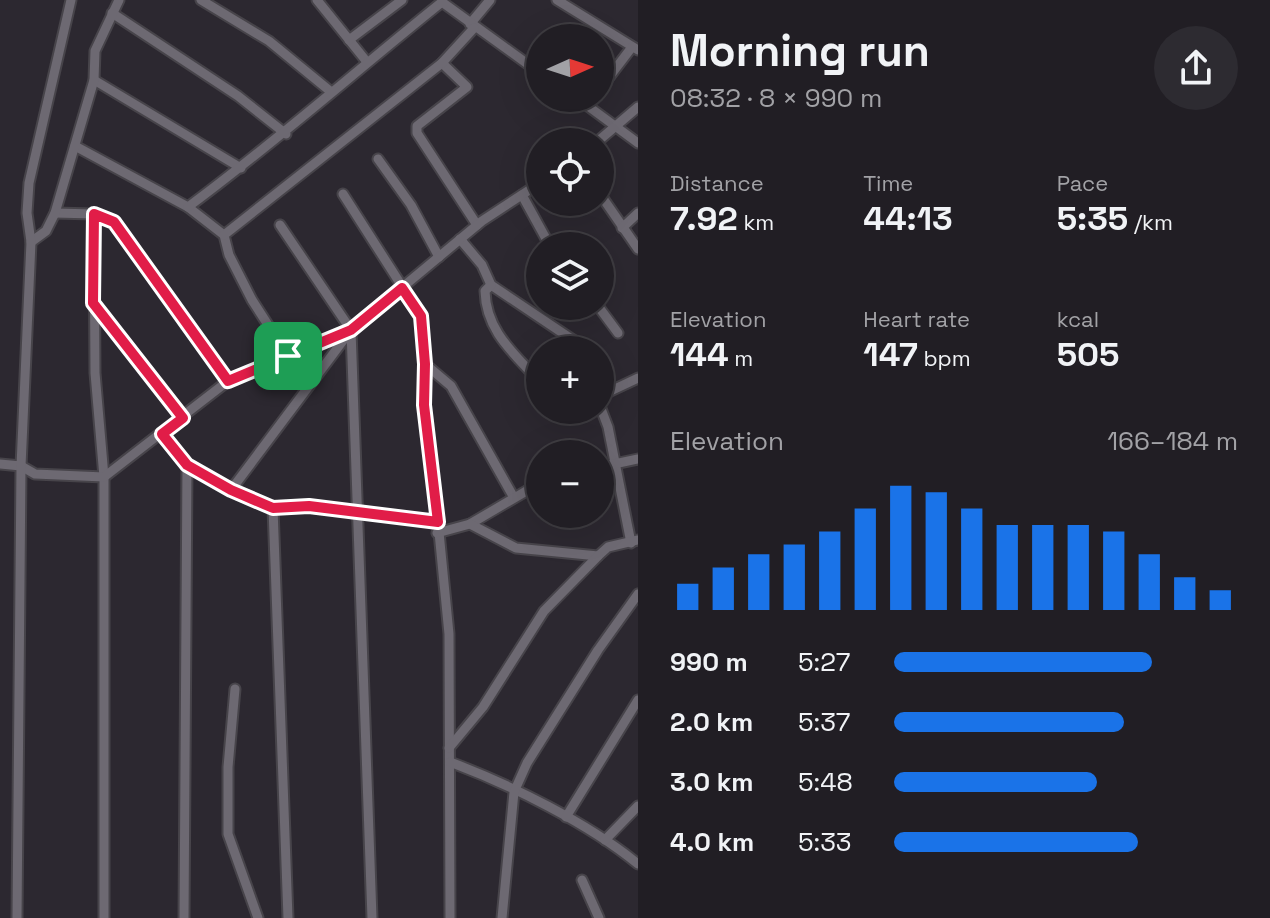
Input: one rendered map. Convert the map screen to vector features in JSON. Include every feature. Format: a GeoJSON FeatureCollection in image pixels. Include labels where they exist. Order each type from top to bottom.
{"type":"FeatureCollection","features":[{"type":"Feature","properties":{"kind":"street"},"geometry":{"type":"LineString","coordinates":[[17,918],[21,466],[31,242],[27,213],[29,183],[71,0]]}},
{"type":"Feature","properties":{"kind":"street"},"geometry":{"type":"LineString","coordinates":[[31,242],[46,231],[55,213],[94,80],[95,51],[119,0]]}},
{"type":"Feature","properties":{"kind":"street"},"geometry":{"type":"LineString","coordinates":[[201,0],[269,41],[330,91]]}},
{"type":"Feature","properties":{"kind":"street"},"geometry":{"type":"LineString","coordinates":[[317,0],[367,62]]}},
{"type":"Feature","properties":{"kind":"street"},"geometry":{"type":"LineString","coordinates":[[349,40],[402,0]]}},
{"type":"Feature","properties":{"kind":"street"},"geometry":{"type":"LineString","coordinates":[[224,235],[442,63],[490,0]]}},
{"type":"Feature","properties":{"kind":"street"},"geometry":{"type":"LineString","coordinates":[[557,0],[635,49],[614,73]]}},
{"type":"Feature","properties":{"kind":"street"},"geometry":{"type":"LineString","coordinates":[[188,207],[286,134],[330,91],[442,2],[526,63]]}},
{"type":"Feature","properties":{"kind":"street"},"geometry":{"type":"LineString","coordinates":[[112,13],[238,96],[286,134]]}},
{"type":"Feature","properties":{"kind":"street"},"geometry":{"type":"LineString","coordinates":[[442,63],[467,87],[417,126],[417,133],[477,225]]}},
{"type":"Feature","properties":{"kind":"street"},"geometry":{"type":"LineString","coordinates":[[94,80],[241,168]]}},
{"type":"Feature","properties":{"kind":"street"},"geometry":{"type":"LineString","coordinates":[[614,128],[638,107]]}},
{"type":"Feature","properties":{"kind":"street"},"geometry":{"type":"LineString","coordinates":[[601,112],[638,143]]}},
{"type":"Feature","properties":{"kind":"street"},"geometry":{"type":"LineString","coordinates":[[75,146],[188,207],[224,235],[229,255],[252,300],[288,356]]}},
{"type":"Feature","properties":{"kind":"street"},"geometry":{"type":"LineString","coordinates":[[378,159],[411,205],[439,257]]}},
{"type":"Feature","properties":{"kind":"street"},"geometry":{"type":"LineString","coordinates":[[231,490],[351,330],[477,225],[526,192]]}},
{"type":"Feature","properties":{"kind":"street"},"geometry":{"type":"LineString","coordinates":[[343,194],[421,316],[424,405],[449,634],[450,918]]}},
{"type":"Feature","properties":{"kind":"street"},"geometry":{"type":"LineString","coordinates":[[522,195],[542,232]]}},
{"type":"Feature","properties":{"kind":"street"},"geometry":{"type":"LineString","coordinates":[[55,213],[94,214],[114,222],[228,381]]}},
{"type":"Feature","properties":{"kind":"street"},"geometry":{"type":"LineString","coordinates":[[622,228],[638,213]]}},
{"type":"Feature","properties":{"kind":"street"},"geometry":{"type":"LineString","coordinates":[[94,214],[93,303],[104,477],[104,918]]}},
{"type":"Feature","properties":{"kind":"street"},"geometry":{"type":"LineString","coordinates":[[614,216],[638,249]]}},
{"type":"Feature","properties":{"kind":"street"},"geometry":{"type":"LineString","coordinates":[[280,225],[351,330],[372,918]]}},
{"type":"Feature","properties":{"kind":"street"},"geometry":{"type":"LineString","coordinates":[[460,239],[482,265],[491,285],[567,336]]}},
{"type":"Feature","properties":{"kind":"street"},"geometry":{"type":"LineString","coordinates":[[491,285],[485,291],[486,300],[498,337],[526,367]]}},
{"type":"Feature","properties":{"kind":"street"},"geometry":{"type":"LineString","coordinates":[[93,303],[183,418]]}},
{"type":"Feature","properties":{"kind":"street"},"geometry":{"type":"LineString","coordinates":[[608,320],[618,333]]}},
{"type":"Feature","properties":{"kind":"street"},"geometry":{"type":"LineString","coordinates":[[0,464],[21,466],[35,474],[104,477],[228,381],[351,330]]}},
{"type":"Feature","properties":{"kind":"street"},"geometry":{"type":"LineString","coordinates":[[425,364],[451,386],[513,496]]}},
{"type":"Feature","properties":{"kind":"street"},"geometry":{"type":"LineString","coordinates":[[614,389],[638,378]]}},
{"type":"Feature","properties":{"kind":"street"},"geometry":{"type":"LineString","coordinates":[[449,748],[483,707],[544,611],[608,547],[635,541],[605,424]]}},
{"type":"Feature","properties":{"kind":"street"},"geometry":{"type":"LineString","coordinates":[[162,434],[187,465],[231,490],[273,508],[309,506],[438,522]]}},
{"type":"Feature","properties":{"kind":"street"},"geometry":{"type":"LineString","coordinates":[[615,464],[638,459]]}},
{"type":"Feature","properties":{"kind":"street"},"geometry":{"type":"LineString","coordinates":[[184,918],[187,465]]}},
{"type":"Feature","properties":{"kind":"street"},"geometry":{"type":"LineString","coordinates":[[437,533],[470,524],[526,490]]}},
{"type":"Feature","properties":{"kind":"street"},"geometry":{"type":"LineString","coordinates":[[273,508],[288,918]]}},
{"type":"Feature","properties":{"kind":"street"},"geometry":{"type":"LineString","coordinates":[[470,524],[516,548],[598,556]]}},
{"type":"Feature","properties":{"kind":"street"},"geometry":{"type":"LineString","coordinates":[[502,918],[514,792],[527,763],[638,594]]}},
{"type":"Feature","properties":{"kind":"street"},"geometry":{"type":"LineString","coordinates":[[235,689],[228,767],[228,834],[258,918]]}},
{"type":"Feature","properties":{"kind":"street"},"geometry":{"type":"LineString","coordinates":[[566,817],[638,700]]}},
{"type":"Feature","properties":{"kind":"street"},"geometry":{"type":"LineString","coordinates":[[450,762],[487,776],[566,817],[638,864]]}},
{"type":"Feature","properties":{"kind":"street"},"geometry":{"type":"LineString","coordinates":[[605,840],[638,806]]}},
{"type":"Feature","properties":{"kind":"street"},"geometry":{"type":"LineString","coordinates":[[582,880],[599,918]]}},
{"type":"Feature","properties":{"kind":"route"},"geometry":{"type":"LineString","coordinates":[[94,214],[114,222],[228,381],[288,356],[330,336],[351,330],[402,288],[421,316],[424,405],[438,522],[309,506],[273,508],[231,490],[187,465],[162,434],[183,418],[93,303],[94,214]]}}]}
